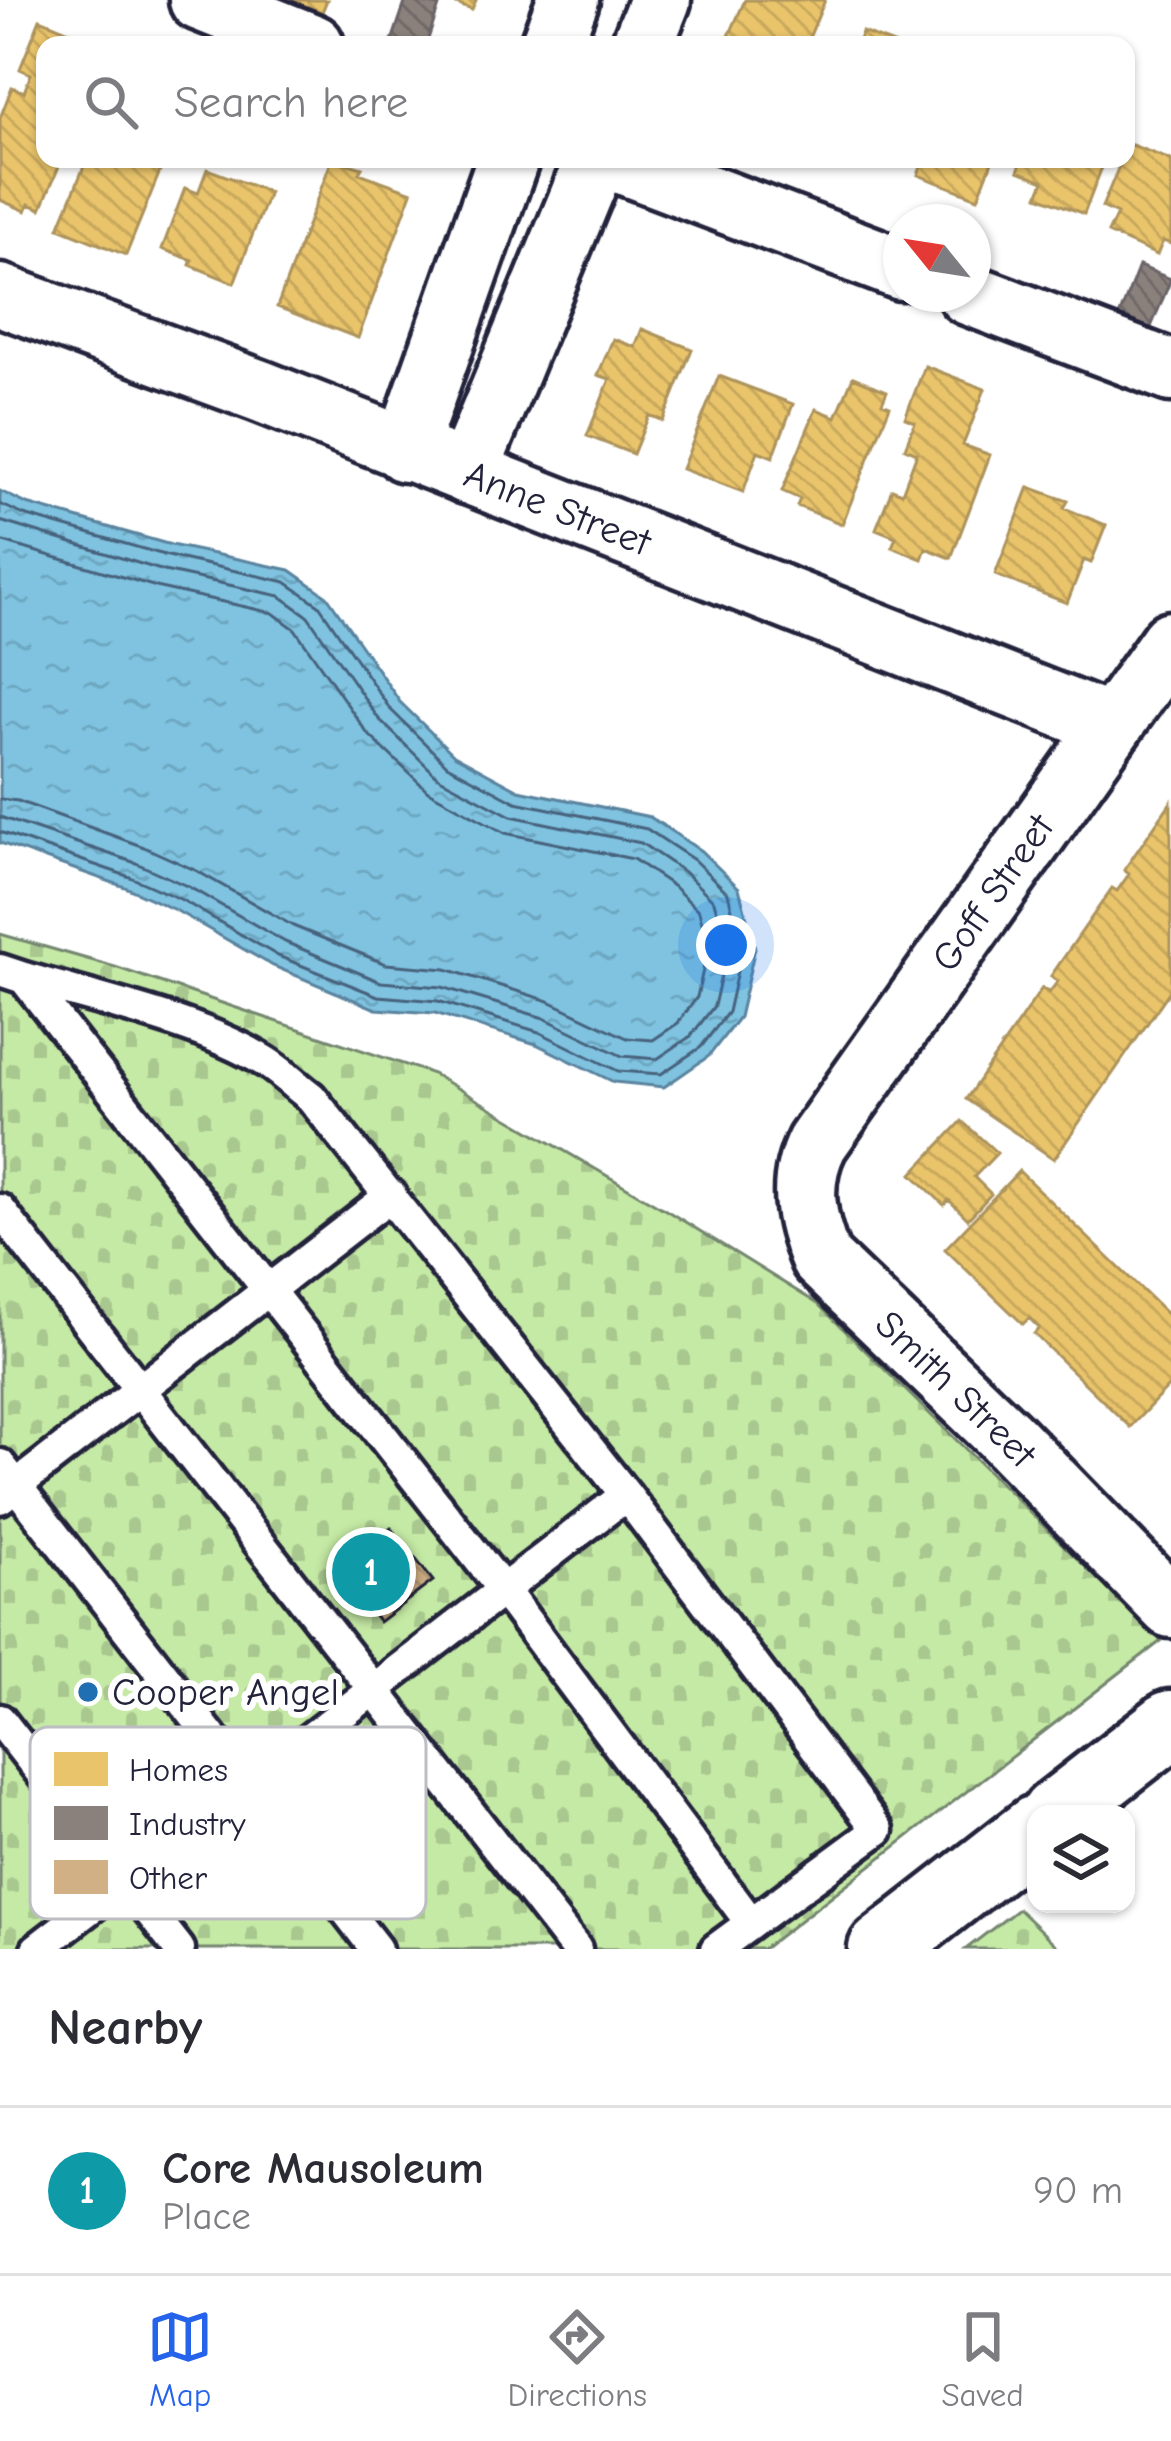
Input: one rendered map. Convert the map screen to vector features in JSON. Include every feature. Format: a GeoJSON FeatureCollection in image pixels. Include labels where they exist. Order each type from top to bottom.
{"type":"FeatureCollection","features":[{"type":"Feature","properties":{"kind":"main road"},"geometry":{"type":"LineString","coordinates":[[1067,1805],[1171,1724]]}},
{"type":"Feature","properties":{"kind":"main road"},"geometry":{"type":"LineString","coordinates":[[882,1949],[1027,1836]]}},
{"type":"Feature","properties":{"kind":"street"},"geometry":{"type":"LineString","coordinates":[[200,0],[290,36]]}},
{"type":"Feature","properties":{"kind":"street"},"geometry":{"type":"LineString","coordinates":[[554,36],[568,0]]}},
{"type":"Feature","properties":{"kind":"street"},"geometry":{"type":"LineString","coordinates":[[646,36],[660,0]]}},
{"type":"Feature","properties":{"kind":"street"},"geometry":{"type":"LineString","coordinates":[[405,451],[505,168]]}},
{"type":"Feature","properties":{"kind":"street"},"geometry":{"type":"LineString","coordinates":[[467,473],[592,168]]}},
{"type":"Feature","properties":{"kind":"street"},"geometry":{"type":"LineString","coordinates":[[635,168],[883,261]]}},
{"type":"Feature","properties":{"kind":"street","name":"Anne Street"},"geometry":{"type":"LineString","coordinates":[[0,296],[260,391],[1111,726]]}},
{"type":"Feature","properties":{"kind":"street"},"geometry":{"type":"LineString","coordinates":[[991,303],[1171,371]]}},
{"type":"Feature","properties":{"kind":"street","name":"Goff Street"},"geometry":{"type":"LineString","coordinates":[[817,1143],[1171,643]]}},
{"type":"Feature","properties":{"kind":"street","name":"Smith Street"},"geometry":{"type":"LineString","coordinates":[[817,1143],[803,1187],[806,1224],[821,1259],[1004,1435],[1171,1607]]}},
{"type":"Feature","properties":{"kind":"lane"},"geometry":{"type":"LineString","coordinates":[[12,974],[160,1018],[267,1063],[311,1097],[626,1496],[878,1830],[716,1949]]}},
{"type":"Feature","properties":{"kind":"lane"},"geometry":{"type":"LineString","coordinates":[[12,974],[503,1590],[751,1923]]}},
{"type":"Feature","properties":{"kind":"lane"},"geometry":{"type":"LineString","coordinates":[[204,1727],[6,1483],[140,1390],[391,1195]]}},
{"type":"Feature","properties":{"kind":"lane"},"geometry":{"type":"LineString","coordinates":[[0,1210],[404,1727]]}},
{"type":"Feature","properties":{"kind":"lane"},"geometry":{"type":"LineString","coordinates":[[326,1727],[626,1496]]}},
{"type":"Feature","properties":{"kind":"lane"},"geometry":{"type":"LineString","coordinates":[[0,1720],[30,1758]]}},
{"type":"Feature","properties":{"kind":"lane"},"geometry":{"type":"LineString","coordinates":[[426,1755],[575,1949]]}},
{"type":"Feature","properties":{"kind":"lane"},"geometry":{"type":"LineString","coordinates":[[37,1949],[76,1919]]}},
{"type":"Feature","properties":{"kind":"lane"},"geometry":{"type":"LineString","coordinates":[[156,1919],[179,1949]]}},
{"type":"Feature","properties":{"kind":"lane"},"geometry":{"type":"LineString","coordinates":[[353,1919],[376,1949]]}},
{"type":"Feature","properties":{"kind":"green space"},"geometry":{"type":"Polygon","coordinates":[[[0,934],[115,967],[433,1074],[669,1212],[818,1304],[1161,1641],[763,1949],[0,1949],[0,934]]]}},
{"type":"Feature","properties":{"kind":"green space"},"geometry":{"type":"Polygon","coordinates":[[[1018,1909],[1060,1949],[966,1949],[1018,1909]]]}},
{"type":"Feature","properties":{"kind":"water"},"geometry":{"type":"Polygon","coordinates":[[[0,491],[27,504],[171,545],[290,570],[327,596],[400,702],[454,755],[519,790],[650,817],[701,851],[739,888],[755,948],[739,1017],[709,1056],[664,1087],[614,1082],[536,1044],[435,1013],[376,1009],[273,966],[125,887],[0,843],[0,491]]]}},
{"type":"Feature","properties":{"kind":"building: Homes"},"geometry":{"type":"Polygon","coordinates":[[[290,0],[327,0],[322,12],[290,0]]]}},
{"type":"Feature","properties":{"kind":"building: Homes"},"geometry":{"type":"Polygon","coordinates":[[[446,0],[476,0],[472,10],[446,0]]]}},
{"type":"Feature","properties":{"kind":"building: Homes"},"geometry":{"type":"Polygon","coordinates":[[[745,0],[825,0],[810,36],[729,36],[745,0]]]}},
{"type":"Feature","properties":{"kind":"building: Homes"},"geometry":{"type":"Polygon","coordinates":[[[40,19],[81,36],[36,36],[36,168],[58,168],[41,209],[29,204],[26,211],[0,200],[0,118],[12,87],[24,92],[31,74],[20,69],[40,19]]]}},
{"type":"Feature","properties":{"kind":"building: Homes"},"geometry":{"type":"Polygon","coordinates":[[[1135,146],[1171,160],[1171,244],[1163,241],[1157,255],[1108,233],[1117,214],[1102,207],[1118,168],[1135,168],[1135,146]]]}},
{"type":"Feature","properties":{"kind":"building: Homes"},"geometry":{"type":"Polygon","coordinates":[[[83,168],[161,168],[126,255],[59,228],[83,168]]]}},
{"type":"Feature","properties":{"kind":"building: Homes"},"geometry":{"type":"Polygon","coordinates":[[[329,168],[362,168],[359,173],[412,192],[358,338],[277,307],[329,168]]]}},
{"type":"Feature","properties":{"kind":"building: Homes"},"geometry":{"type":"Polygon","coordinates":[[[921,168],[990,168],[978,198],[918,175],[921,168]]]}},
{"type":"Feature","properties":{"kind":"building: Homes"},"geometry":{"type":"Polygon","coordinates":[[[1102,168],[1084,214],[1038,196],[1044,181],[1018,171],[1102,168]]]}},
{"type":"Feature","properties":{"kind":"building: Homes"},"geometry":{"type":"Polygon","coordinates":[[[207,169],[269,192],[234,283],[162,249],[185,188],[198,193],[207,169]]]}},
{"type":"Feature","properties":{"kind":"building: Homes"},"geometry":{"type":"Polygon","coordinates":[[[642,329],[692,349],[663,421],[649,415],[633,454],[587,436],[610,379],[598,375],[613,339],[635,347],[642,329]]]}},
{"type":"Feature","properties":{"kind":"building: Homes"},"geometry":{"type":"Polygon","coordinates":[[[925,366],[985,389],[963,445],[990,455],[951,558],[926,548],[922,559],[892,547],[896,537],[876,529],[892,489],[902,493],[917,453],[905,448],[915,422],[905,418],[925,366]]]}},
{"type":"Feature","properties":{"kind":"building: Homes"},"geometry":{"type":"Polygon","coordinates":[[[719,376],[793,404],[773,457],[758,451],[743,492],[682,469],[719,376]]]}},
{"type":"Feature","properties":{"kind":"building: Homes"},"geometry":{"type":"Polygon","coordinates":[[[853,377],[887,391],[882,403],[890,406],[842,524],[797,506],[800,499],[782,491],[816,409],[836,417],[853,377]]]}},
{"type":"Feature","properties":{"kind":"building: Homes"},"geometry":{"type":"Polygon","coordinates":[[[1029,487],[1068,501],[1064,508],[1106,525],[1091,563],[1084,560],[1067,603],[995,575],[1029,487]]]}},
{"type":"Feature","properties":{"kind":"building: Homes"},"geometry":{"type":"Polygon","coordinates":[[[1171,802],[1171,989],[1054,1159],[966,1099],[1042,988],[1049,993],[1058,981],[1051,976],[1112,888],[1117,891],[1129,874],[1124,870],[1171,802]]]}},
{"type":"Feature","properties":{"kind":"building: Homes"},"geometry":{"type":"Polygon","coordinates":[[[962,1121],[997,1153],[974,1177],[991,1194],[968,1219],[949,1200],[944,1205],[912,1174],[962,1121]]]}},
{"type":"Feature","properties":{"kind":"building: Homes"},"geometry":{"type":"Polygon","coordinates":[[[1019,1171],[1171,1318],[1171,1384],[1130,1427],[1034,1334],[1039,1328],[1029,1318],[1023,1324],[945,1249],[1019,1171]]]}},
{"type":"Feature","properties":{"kind":"building: Industry"},"geometry":{"type":"Polygon","coordinates":[[[406,0],[439,6],[429,36],[394,36],[406,0]]]}},
{"type":"Feature","properties":{"kind":"building: Industry"},"geometry":{"type":"Polygon","coordinates":[[[1139,266],[1171,279],[1146,339],[1115,327],[1139,266]]]}},
{"type":"Feature","properties":{"kind":"building: Other"},"geometry":{"type":"Polygon","coordinates":[[[391,1528],[433,1581],[379,1622],[338,1569],[391,1528]]]}},
{"type":"Feature","properties":{"kind":"place","name":"Core Mausoleum"},"geometry":{"type":"Point","coordinates":[371,1572]}},
{"type":"Feature","properties":{"kind":"place","name":"Cooper Angel"},"geometry":{"type":"Point","coordinates":[88,1692]}}]}
